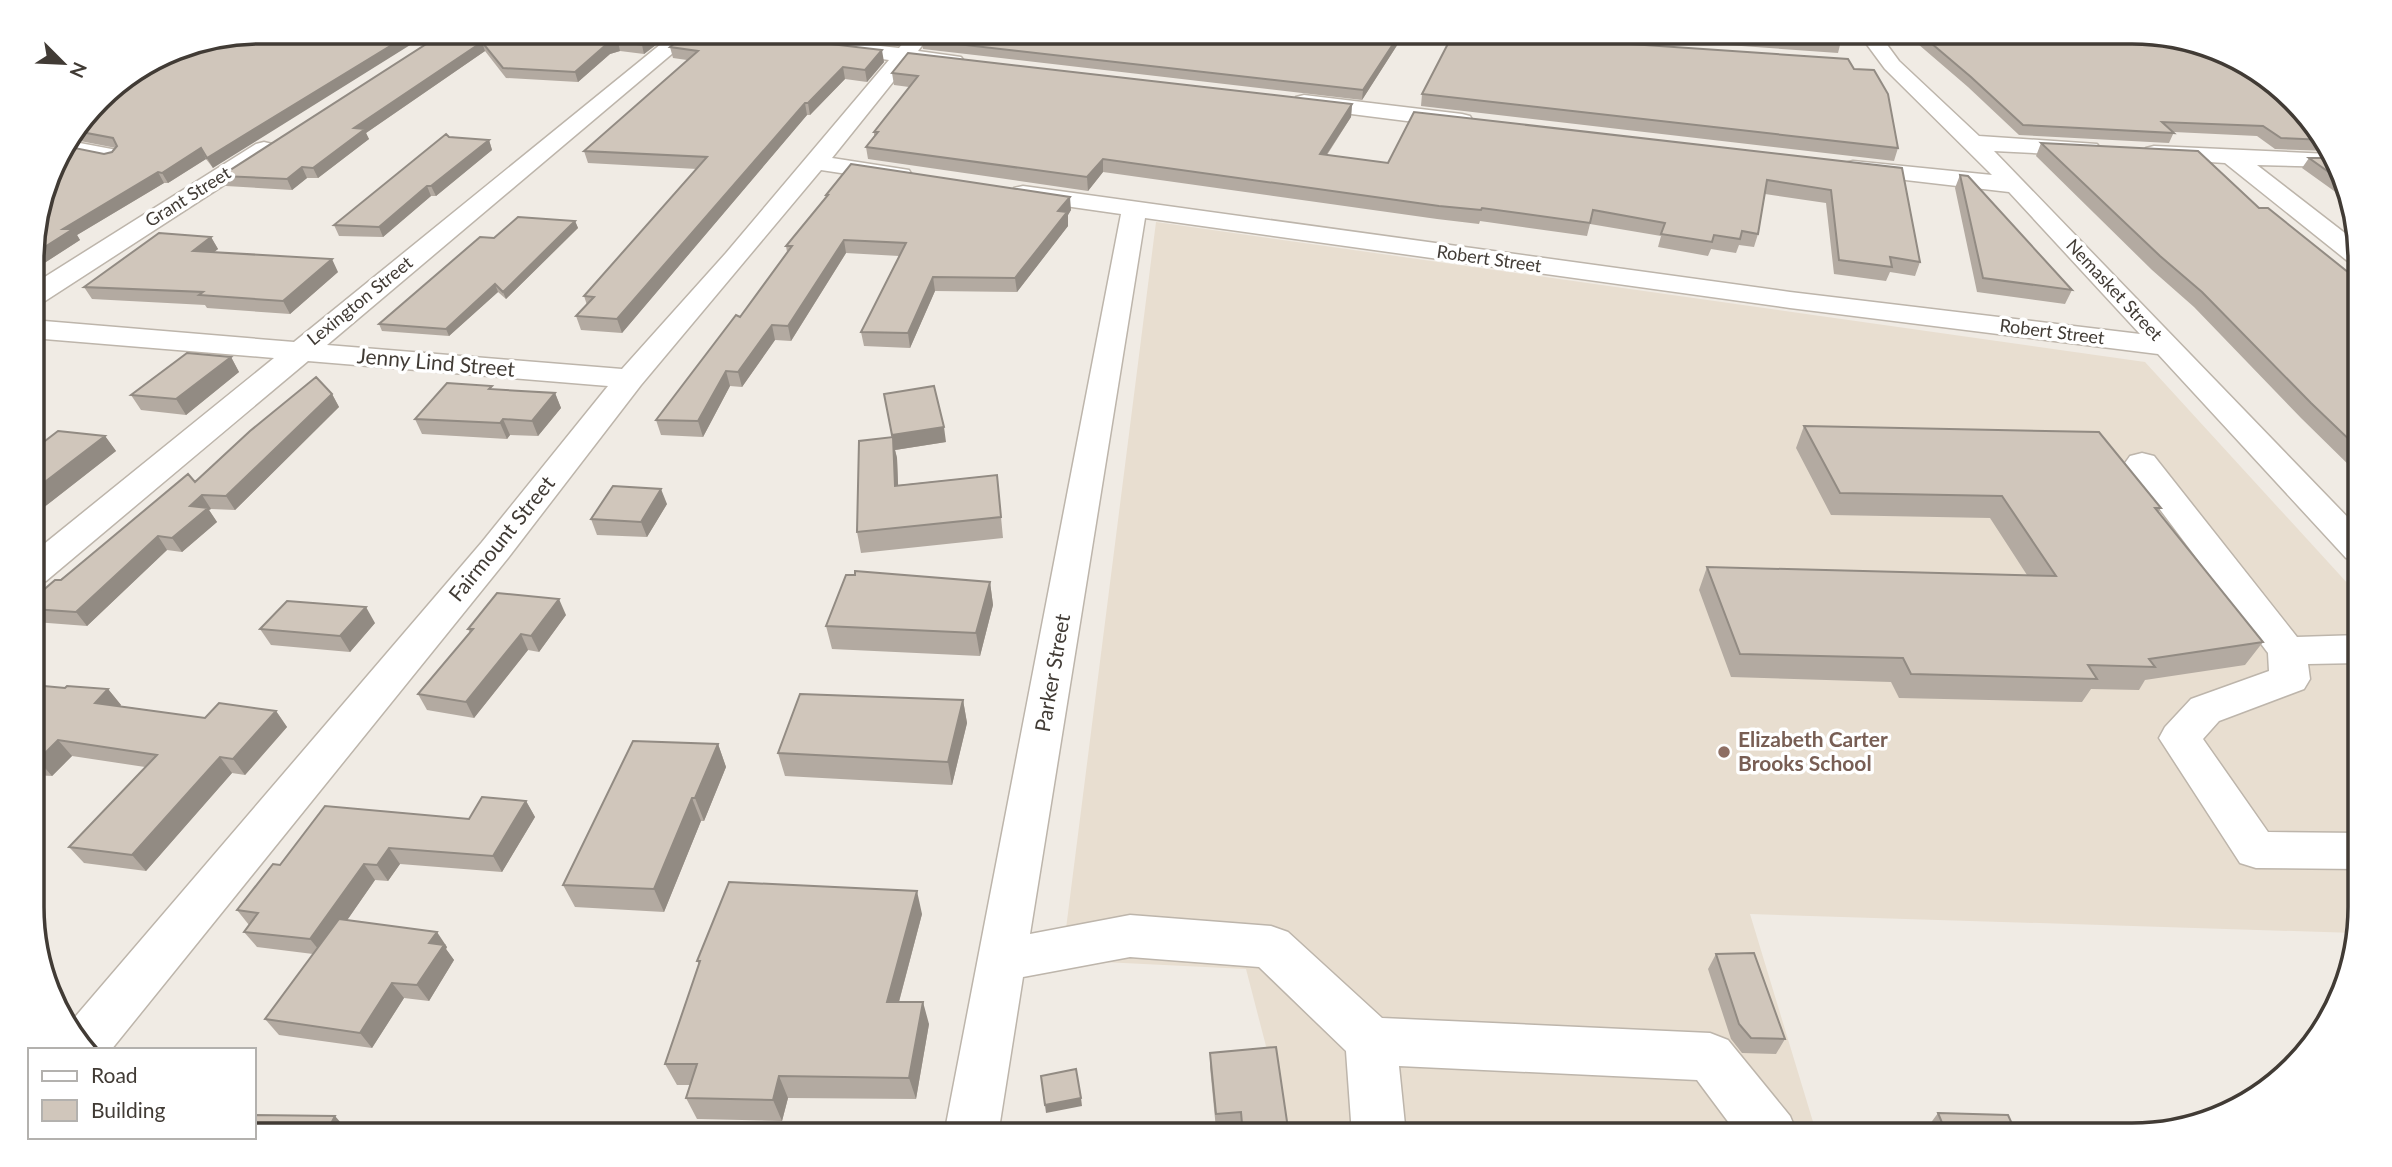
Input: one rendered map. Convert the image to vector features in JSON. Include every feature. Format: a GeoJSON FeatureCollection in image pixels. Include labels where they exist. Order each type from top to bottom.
{"type":"FeatureCollection","features":[{"type":"Feature","properties":{"kind":"street","name":"Lexington Street"},"geometry":{"type":"LineString","coordinates":[[44,563],[298,352],[685,44]]}},
{"type":"Feature","properties":{"kind":"street"},"geometry":{"type":"LineString","coordinates":[[808,44],[914,44],[974,64]]}},
{"type":"Feature","properties":{"kind":"street","name":"Fairmount Street"},"geometry":{"type":"LineString","coordinates":[[89,1039],[495,550],[630,379],[735,259],[914,44]]}},
{"type":"Feature","properties":{"kind":"street","name":"Nemasket Street"},"geometry":{"type":"LineString","coordinates":[[1871,44],[1879,64],[2016,185],[2348,537]]}},
{"type":"Feature","properties":{"kind":"street"},"geometry":{"type":"LineString","coordinates":[[158,70],[177,60]]}},
{"type":"Feature","properties":{"kind":"street"},"geometry":{"type":"LineString","coordinates":[[1278,99],[1483,124]]}},
{"type":"Feature","properties":{"kind":"street","name":"Grant Street"},"geometry":{"type":"LineString","coordinates":[[44,289],[288,134]]}},
{"type":"Feature","properties":{"kind":"street"},"geometry":{"type":"LineString","coordinates":[[1971,143],[2109,150]]}},
{"type":"Feature","properties":{"kind":"street"},"geometry":{"type":"LineString","coordinates":[[75,149],[109,155]]}},
{"type":"Feature","properties":{"kind":"street"},"geometry":{"type":"LineString","coordinates":[[2136,152],[2323,160]]}},
{"type":"Feature","properties":{"kind":"street"},"geometry":{"type":"LineString","coordinates":[[2232,157],[2347,248]]}},
{"type":"Feature","properties":{"kind":"street"},"geometry":{"type":"LineString","coordinates":[[814,162],[921,178]]}},
{"type":"Feature","properties":{"kind":"street"},"geometry":{"type":"LineString","coordinates":[[1836,166],[2016,185]]}},
{"type":"Feature","properties":{"kind":"street","name":"Robert Street"},"geometry":{"type":"LineString","coordinates":[[1001,190],[1790,300],[2166,346]]}},
{"type":"Feature","properties":{"kind":"street","name":"Parker Street"},"geometry":{"type":"LineString","coordinates":[[973,1123],[1134,210]]}},
{"type":"Feature","properties":{"kind":"street","name":"Jenny Lind Street"},"geometry":{"type":"LineString","coordinates":[[44,330],[630,379]]}},
{"type":"Feature","properties":{"kind":"street"},"geometry":{"type":"LineString","coordinates":[[2141,463],[2287,651],[2290,679],[2205,710],[2180,738],[2256,850],[2348,851]]}},
{"type":"Feature","properties":{"kind":"street"},"geometry":{"type":"LineString","coordinates":[[2287,651],[2348,649]]}},
{"type":"Feature","properties":{"kind":"street"},"geometry":{"type":"LineString","coordinates":[[1002,960],[1129,936],[1271,947],[1371,1041],[1710,1057],[1762,1123]]}},
{"type":"Feature","properties":{"kind":"street"},"geometry":{"type":"LineString","coordinates":[[1371,1041],[1378,1123]]}},
{"type":"Feature","properties":{"kind":"shaded area","name":"Elizabeth Carter Brooks School"},"geometry":{"type":"Polygon","coordinates":[[[1156,222],[2145,362],[2348,584],[2346,933],[1750,914],[1813,1123],[1286,1123],[1246,969],[1062,960],[1156,222]]]}},
{"type":"Feature","properties":{"kind":"building"},"geometry":{"type":"Polygon","coordinates":[[[246,44],[393,44],[207,158],[201,148],[162,173],[158,172],[63,229],[73,229],[44,247],[51,204],[60,177],[75,148],[104,154],[112,152],[117,146],[113,138],[85,133],[117,97],[140,80],[177,60],[204,51],[246,44]]]}},
{"type":"Feature","properties":{"kind":"building"},"geometry":{"type":"Polygon","coordinates":[[[426,44],[479,44],[354,128],[365,129],[313,168],[302,167],[287,179],[221,176],[426,44]]]}},
{"type":"Feature","properties":{"kind":"building"},"geometry":{"type":"Polygon","coordinates":[[[484,44],[607,44],[575,72],[503,68],[484,44]]]}},
{"type":"Feature","properties":{"kind":"building"},"geometry":{"type":"Polygon","coordinates":[[[674,44],[830,44],[882,50],[865,70],[843,67],[805,103],[617,319],[576,316],[594,297],[584,296],[707,157],[584,151],[698,51],[670,47],[674,44]]]}},
{"type":"Feature","properties":{"kind":"building"},"geometry":{"type":"Polygon","coordinates":[[[957,44],[1393,44],[1363,90],[957,44]]]}},
{"type":"Feature","properties":{"kind":"building"},"geometry":{"type":"Polygon","coordinates":[[[1448,44],[1629,44],[1848,59],[1854,69],[1874,70],[1888,94],[1898,148],[1422,94],[1448,44]]]}},
{"type":"Feature","properties":{"kind":"building"},"geometry":{"type":"Polygon","coordinates":[[[1932,44],[2146,44],[2174,48],[2202,55],[2252,80],[2275,97],[2312,139],[2281,138],[2263,126],[2162,122],[2174,133],[2023,125],[1932,44]]]}},
{"type":"Feature","properties":{"kind":"building"},"geometry":{"type":"Polygon","coordinates":[[[908,53],[1352,104],[1320,154],[1388,163],[1414,112],[1902,168],[1920,262],[1890,257],[1892,267],[1839,260],[1831,190],[1767,180],[1758,234],[1742,231],[1740,239],[1714,235],[1712,242],[1661,234],[1665,223],[1593,210],[1590,223],[1482,208],[1439,206],[1103,159],[1087,177],[866,147],[878,132],[874,132],[918,76],[892,73],[908,53]]]}},
{"type":"Feature","properties":{"kind":"building"},"geometry":{"type":"Polygon","coordinates":[[[446,134],[449,137],[489,140],[431,186],[427,186],[379,227],[334,225],[446,134]]]}},
{"type":"Feature","properties":{"kind":"building"},"geometry":{"type":"Polygon","coordinates":[[[2041,143],[2198,151],[2259,208],[2268,208],[2348,272],[2348,438],[2202,292],[2160,256],[2041,143]]]}},
{"type":"Feature","properties":{"kind":"building"},"geometry":{"type":"Polygon","coordinates":[[[2309,158],[2322,158],[2330,173],[2309,158]]]}},
{"type":"Feature","properties":{"kind":"building"},"geometry":{"type":"Polygon","coordinates":[[[851,164],[1070,197],[1058,211],[1067,212],[1015,278],[933,277],[908,333],[861,332],[906,243],[844,240],[788,326],[772,325],[738,372],[726,371],[698,421],[656,420],[736,315],[740,317],[792,246],[786,246],[851,164]]]}},
{"type":"Feature","properties":{"kind":"building"},"geometry":{"type":"Polygon","coordinates":[[[1960,175],[1968,176],[2072,290],[1983,278],[1960,175]]]}},
{"type":"Feature","properties":{"kind":"building"},"geometry":{"type":"Polygon","coordinates":[[[518,217],[575,221],[503,292],[495,284],[446,329],[379,324],[480,237],[494,238],[518,217]]]}},
{"type":"Feature","properties":{"kind":"building"},"geometry":{"type":"Polygon","coordinates":[[[159,233],[211,237],[193,251],[332,259],[283,301],[199,295],[203,292],[84,287],[159,233]]]}},
{"type":"Feature","properties":{"kind":"building"},"geometry":{"type":"Polygon","coordinates":[[[187,353],[231,357],[176,399],[131,395],[187,353]]]}},
{"type":"Feature","properties":{"kind":"building"},"geometry":{"type":"Polygon","coordinates":[[[316,377],[332,394],[226,496],[202,495],[190,506],[208,508],[172,538],[158,536],[76,612],[44,610],[44,590],[55,580],[61,580],[188,474],[195,482],[250,431],[316,377]]]}},
{"type":"Feature","properties":{"kind":"building"},"geometry":{"type":"Polygon","coordinates":[[[447,383],[492,386],[489,389],[555,393],[532,421],[503,419],[500,423],[415,419],[447,383]]]}},
{"type":"Feature","properties":{"kind":"building"},"geometry":{"type":"Polygon","coordinates":[[[934,386],[944,427],[892,435],[884,394],[934,386]]]}},
{"type":"Feature","properties":{"kind":"building"},"geometry":{"type":"Polygon","coordinates":[[[1804,426],[2099,432],[2161,508],[2155,508],[2263,642],[2149,659],[2155,667],[2088,665],[2097,679],[1911,674],[1903,658],[1740,654],[1707,567],[2056,576],[2002,496],[1840,493],[1804,426]]]}},
{"type":"Feature","properties":{"kind":"building"},"geometry":{"type":"Polygon","coordinates":[[[58,431],[105,436],[44,483],[44,442],[58,431]]]}},
{"type":"Feature","properties":{"kind":"building"},"geometry":{"type":"Polygon","coordinates":[[[893,437],[895,486],[997,475],[1001,517],[857,532],[859,441],[893,437]]]}},
{"type":"Feature","properties":{"kind":"building"},"geometry":{"type":"Polygon","coordinates":[[[613,486],[661,489],[641,522],[591,519],[613,486]]]}},
{"type":"Feature","properties":{"kind":"building"},"geometry":{"type":"Polygon","coordinates":[[[855,571],[990,582],[976,633],[826,626],[846,575],[855,575],[855,571]]]}},
{"type":"Feature","properties":{"kind":"building"},"geometry":{"type":"Polygon","coordinates":[[[497,593],[559,599],[531,636],[521,634],[466,702],[418,694],[473,629],[468,629],[497,593]]]}},
{"type":"Feature","properties":{"kind":"building"},"geometry":{"type":"Polygon","coordinates":[[[287,601],[366,607],[340,636],[260,629],[287,601]]]}},
{"type":"Feature","properties":{"kind":"building"},"geometry":{"type":"Polygon","coordinates":[[[44,686],[108,689],[95,703],[205,718],[219,703],[276,711],[233,759],[220,757],[132,855],[69,847],[157,755],[58,740],[44,754],[44,686]]]}},
{"type":"Feature","properties":{"kind":"building"},"geometry":{"type":"Polygon","coordinates":[[[800,694],[963,700],[948,762],[778,753],[800,694]]]}},
{"type":"Feature","properties":{"kind":"building"},"geometry":{"type":"Polygon","coordinates":[[[633,741],[718,744],[654,889],[563,885],[633,741]]]}},
{"type":"Feature","properties":{"kind":"building"},"geometry":{"type":"Polygon","coordinates":[[[482,797],[526,801],[493,856],[389,848],[377,865],[364,864],[310,939],[244,932],[258,913],[237,910],[273,864],[280,865],[325,806],[469,819],[482,797]]]}},
{"type":"Feature","properties":{"kind":"building"},"geometry":{"type":"Polygon","coordinates":[[[729,882],[917,891],[887,1002],[923,1002],[909,1078],[779,1076],[773,1100],[686,1098],[697,1064],[665,1064],[700,961],[697,961],[729,882]]]}},
{"type":"Feature","properties":{"kind":"building"},"geometry":{"type":"Polygon","coordinates":[[[339,919],[437,932],[429,943],[444,945],[417,985],[392,983],[360,1033],[265,1019],[339,919]]]}},
{"type":"Feature","properties":{"kind":"building"},"geometry":{"type":"Polygon","coordinates":[[[1754,953],[1785,1039],[1751,1038],[1739,1024],[1716,954],[1754,953]]]}},
{"type":"Feature","properties":{"kind":"building"},"geometry":{"type":"Polygon","coordinates":[[[1276,1047],[1287,1123],[1242,1123],[1241,1112],[1216,1114],[1210,1053],[1276,1047]]]}},
{"type":"Feature","properties":{"kind":"building"},"geometry":{"type":"Polygon","coordinates":[[[1076,1069],[1081,1098],[1045,1105],[1041,1076],[1076,1069]]]}},
{"type":"Feature","properties":{"kind":"building"},"geometry":{"type":"Polygon","coordinates":[[[1938,1113],[2008,1115],[2012,1123],[1942,1123],[1938,1113]]]}},
{"type":"Feature","properties":{"kind":"building"},"geometry":{"type":"Polygon","coordinates":[[[256,1115],[335,1116],[331,1123],[256,1123],[256,1115]]]}},
{"type":"Feature","properties":{"kind":"place","name":"Elizabeth Carter Brooks School"},"geometry":{"type":"Point","coordinates":[1724,752]}}]}
